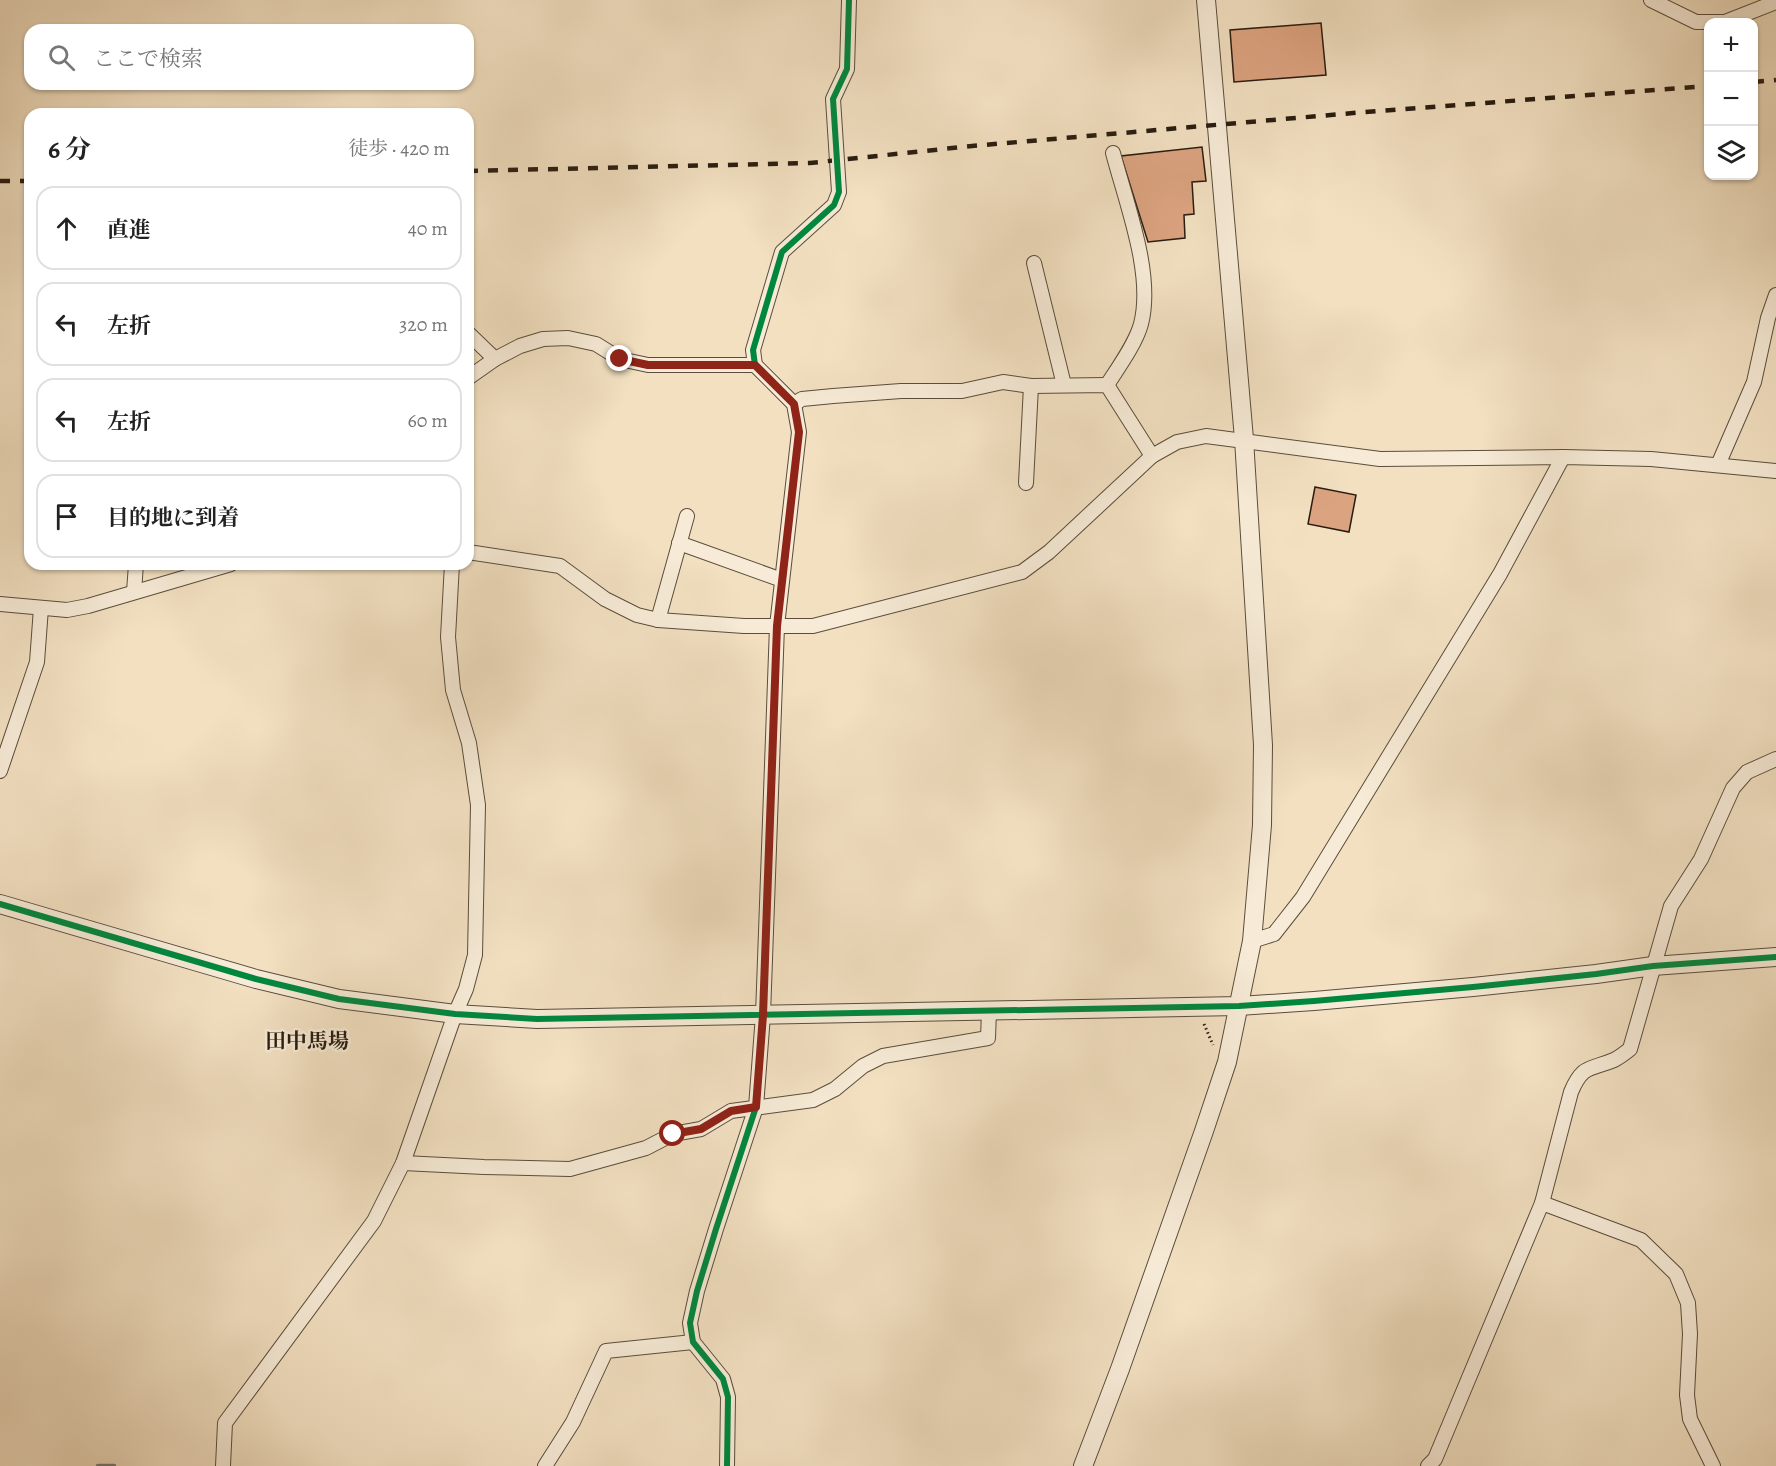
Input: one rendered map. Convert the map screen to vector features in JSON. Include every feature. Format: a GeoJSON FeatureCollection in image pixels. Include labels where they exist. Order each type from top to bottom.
{"type":"FeatureCollection","features":[{"type":"Feature","properties":{"kind":"street"},"geometry":{"type":"LineString","coordinates":[[727,1466],[728,1397],[723,1379],[693,1342],[690,1323],[697,1291],[735,1166],[756,1107],[763,1015],[777,626],[799,432],[794,404],[755,365],[753,350],[783,252],[834,205],[839,192],[833,99],[847,69],[849,0]]}},
{"type":"Feature","properties":{"kind":"street"},"geometry":{"type":"LineString","coordinates":[[1083,1466],[1120,1369],[1227,1062],[1252,941],[1262,825],[1263,745],[1244,440],[1206,0]]}},
{"type":"Feature","properties":{"kind":"street"},"geometry":{"type":"LineString","coordinates":[[1651,0],[1696,22],[1725,22],[1776,2]]}},
{"type":"Feature","properties":{"kind":"street"},"geometry":{"type":"LineString","coordinates":[[1107,385],[1141,326],[1146,293],[1141,256],[1113,153]]}},
{"type":"Feature","properties":{"kind":"street"},"geometry":{"type":"LineString","coordinates":[[1034,263],[1064,385]]}},
{"type":"Feature","properties":{"kind":"street"},"geometry":{"type":"LineString","coordinates":[[1718,465],[1754,382],[1768,318],[1776,294]]}},
{"type":"Feature","properties":{"kind":"street"},"geometry":{"type":"LineString","coordinates":[[474,374],[520,346],[543,339],[568,338],[596,344],[620,359],[648,365],[755,365]]}},
{"type":"Feature","properties":{"kind":"street"},"geometry":{"type":"LineString","coordinates":[[474,339],[495,359]]}},
{"type":"Feature","properties":{"kind":"street"},"geometry":{"type":"LineString","coordinates":[[794,404],[802,399],[833,396],[901,391],[962,391],[1003,382],[1031,386],[1107,385]]}},
{"type":"Feature","properties":{"kind":"street"},"geometry":{"type":"LineString","coordinates":[[1107,385],[1152,456]]}},
{"type":"Feature","properties":{"kind":"street"},"geometry":{"type":"LineString","coordinates":[[1026,483],[1031,386]]}},
{"type":"Feature","properties":{"kind":"street"},"geometry":{"type":"LineString","coordinates":[[474,553],[560,566],[605,598],[637,615],[658,620],[744,626],[813,626],[1022,572],[1049,552],[1152,456],[1177,442],[1206,436],[1380,459],[1563,457],[1651,459],[1776,471]]}},
{"type":"Feature","properties":{"kind":"street"},"geometry":{"type":"LineString","coordinates":[[1252,941],[1274,934],[1302,897],[1500,574],[1563,457]]}},
{"type":"Feature","properties":{"kind":"street"},"geometry":{"type":"LineString","coordinates":[[658,620],[687,516]]}},
{"type":"Feature","properties":{"kind":"street"},"geometry":{"type":"LineString","coordinates":[[679,543],[782,580]]}},
{"type":"Feature","properties":{"kind":"street"},"geometry":{"type":"LineString","coordinates":[[134,592],[136,570]]}},
{"type":"Feature","properties":{"kind":"street"},"geometry":{"type":"LineString","coordinates":[[0,603],[67,610],[210,570]]}},
{"type":"Feature","properties":{"kind":"street"},"geometry":{"type":"LineString","coordinates":[[223,1466],[225,1424],[374,1221],[402,1163],[466,989],[475,955],[477,805],[470,743],[453,690],[448,638],[452,570]]}},
{"type":"Feature","properties":{"kind":"street"},"geometry":{"type":"LineString","coordinates":[[0,771],[37,662],[41,608]]}},
{"type":"Feature","properties":{"kind":"street"},"geometry":{"type":"LineString","coordinates":[[1428,1466],[1435,1459],[1542,1203],[1576,1078],[1588,1067],[1615,1059],[1630,1049],[1671,906],[1701,860],[1733,788],[1747,772],[1776,759]]}},
{"type":"Feature","properties":{"kind":"street"},"geometry":{"type":"LineString","coordinates":[[0,904],[267,982],[339,999],[455,1014],[537,1019],[1239,1006],[1484,986],[1653,966],[1776,957]]}},
{"type":"Feature","properties":{"kind":"street"},"geometry":{"type":"LineString","coordinates":[[402,1163],[570,1169],[646,1148],[673,1134],[701,1129],[731,1111],[813,1100],[835,1089],[863,1066],[883,1056],[988,1038],[988,1011]]}},
{"type":"Feature","properties":{"kind":"street"},"geometry":{"type":"LineString","coordinates":[[1542,1203],[1641,1240],[1676,1274],[1688,1303],[1690,1334],[1687,1395],[1690,1419],[1713,1466]]}},
{"type":"Feature","properties":{"kind":"street"},"geometry":{"type":"LineString","coordinates":[[545,1466],[573,1422],[606,1351],[693,1342]]}},
{"type":"Feature","properties":{"kind":"path"},"geometry":{"type":"LineString","coordinates":[[1196,1022],[1205,1025],[1213,1046]]}},
{"type":"Feature","properties":{"kind":"building"},"geometry":{"type":"Polygon","coordinates":[[[1321,23],[1326,75],[1234,82],[1230,30],[1321,23]]]}},
{"type":"Feature","properties":{"kind":"building"},"geometry":{"type":"Polygon","coordinates":[[[1202,147],[1206,181],[1192,182],[1194,214],[1184,215],[1185,238],[1148,242],[1121,156],[1202,147]]]}},
{"type":"Feature","properties":{"kind":"building"},"geometry":{"type":"Polygon","coordinates":[[[1315,487],[1356,495],[1349,532],[1308,524],[1315,487]]]}},
{"type":"Feature","properties":{"kind":"waterway"},"geometry":{"type":"LineString","coordinates":[[98,1466],[114,1466]]}},
{"type":"Feature","properties":{"kind":"railway"},"geometry":{"type":"LineString","coordinates":[[1758,82],[1776,80]]}},
{"type":"Feature","properties":{"kind":"railway"},"geometry":{"type":"LineString","coordinates":[[474,171],[810,163],[972,146],[1365,112],[1704,86]]}},
{"type":"Feature","properties":{"kind":"railway"},"geometry":{"type":"LineString","coordinates":[[0,181],[24,181]]}},
{"type":"Feature","properties":{"kind":"cycle path"},"geometry":{"type":"LineString","coordinates":[[727,1466],[728,1397],[723,1379],[693,1342],[690,1323],[697,1291],[756,1107],[763,1015],[777,626],[799,432],[794,404],[755,365],[753,350],[782,252],[834,205],[839,192],[833,99],[847,69],[849,0]]}},
{"type":"Feature","properties":{"kind":"cycle path"},"geometry":{"type":"LineString","coordinates":[[0,904],[256,979],[339,999],[455,1014],[537,1019],[1239,1006],[1473,987],[1653,966],[1776,957]]}},
{"type":"Feature","properties":{"kind":"district","name":"田中馬場"},"geometry":{"type":"Point","coordinates":[307,1041]}},
{"type":"Feature","properties":{"kind":"route"},"geometry":{"type":"LineString","coordinates":[[620,359],[648,365],[755,365],[794,404],[799,432],[777,626],[763,1015],[756,1107],[731,1111],[701,1129],[673,1134]]}}]}
